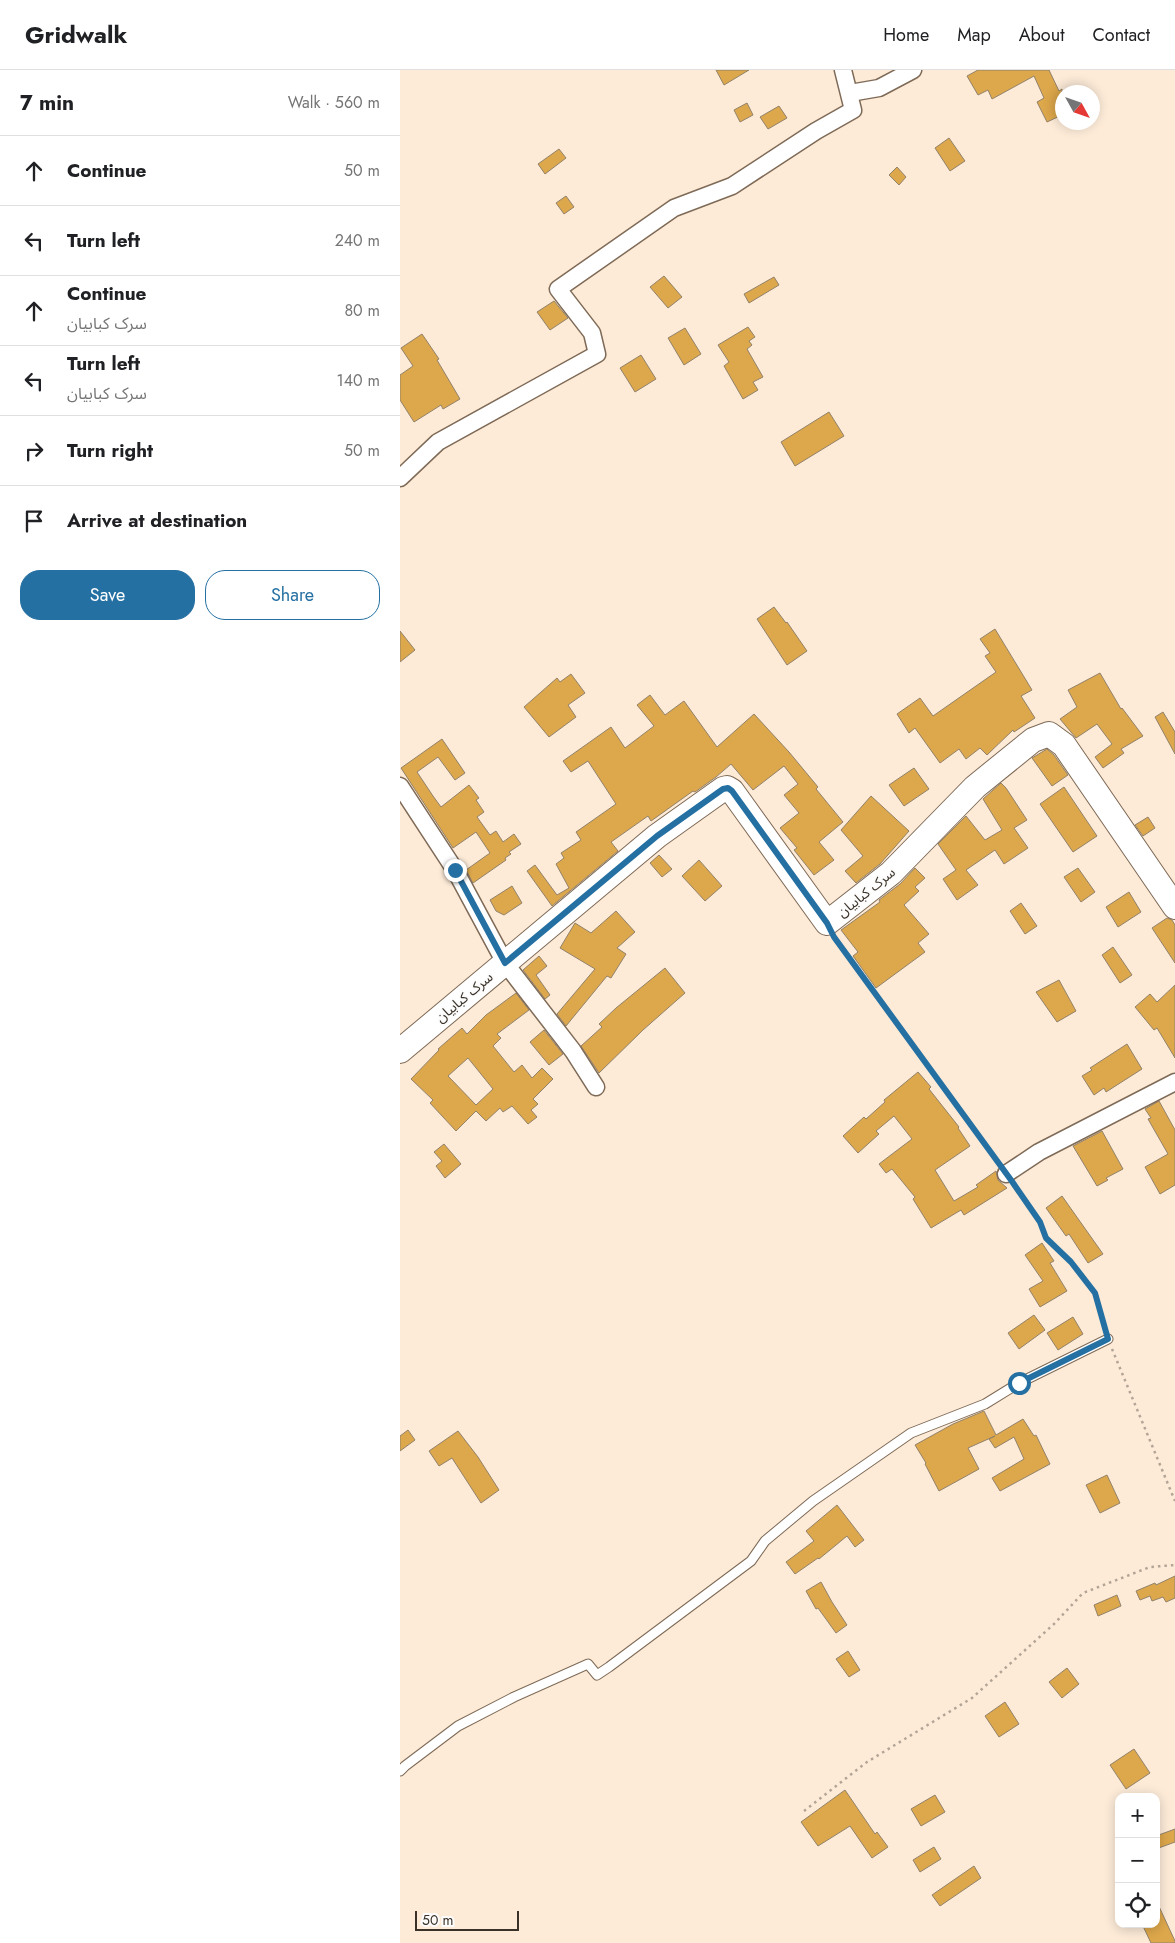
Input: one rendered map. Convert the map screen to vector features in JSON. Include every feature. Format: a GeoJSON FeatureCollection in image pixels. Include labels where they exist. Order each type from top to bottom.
{"type":"FeatureCollection","features":[{"type":"Feature","properties":{"kind":"street"},"geometry":{"type":"LineString","coordinates":[[400,478],[438,442],[597,354],[592,333],[558,289],[674,208],[732,186],[816,131],[853,110],[843,70]]}},
{"type":"Feature","properties":{"kind":"street"},"geometry":{"type":"LineString","coordinates":[[850,93],[879,88],[913,70]]}},
{"type":"Feature","properties":{"kind":"street","name":"سرک کبابیان"},"geometry":{"type":"LineString","coordinates":[[400,1051],[657,836],[723,789],[728,788],[827,923],[891,873],[975,787],[1033,740],[1049,734],[1064,745],[1175,908]]}},
{"type":"Feature","properties":{"kind":"street"},"geometry":{"type":"LineString","coordinates":[[400,786],[455,870],[505,963],[573,1050],[596,1087]]}},
{"type":"Feature","properties":{"kind":"street"},"geometry":{"type":"LineString","coordinates":[[1006,1174],[1039,1152],[1175,1082]]}},
{"type":"Feature","properties":{"kind":"lane"},"geometry":{"type":"LineString","coordinates":[[400,1771],[458,1726],[514,1697],[588,1664],[597,1675],[751,1561],[765,1541],[814,1501],[911,1433],[985,1404],[1019,1383],[1108,1339]]}},
{"type":"Feature","properties":{"kind":"path"},"geometry":{"type":"LineString","coordinates":[[827,923],[834,937],[1040,1222],[1046,1238],[1071,1262],[1095,1293],[1108,1339],[1175,1501]]}},
{"type":"Feature","properties":{"kind":"path"},"geometry":{"type":"LineString","coordinates":[[804,1811],[866,1762],[972,1698],[1054,1624],[1083,1593],[1150,1566],[1175,1565]]}},
{"type":"Feature","properties":{"kind":"building"},"geometry":{"type":"Polygon","coordinates":[[[716,70],[749,70],[724,85],[716,70]]]}},
{"type":"Feature","properties":{"kind":"building"},"geometry":{"type":"Polygon","coordinates":[[[978,70],[1049,70],[1056,85],[1055,118],[1047,122],[1037,102],[1044,98],[1034,76],[992,99],[988,90],[978,95],[967,76],[978,70]]]}},
{"type":"Feature","properties":{"kind":"building"},"geometry":{"type":"Polygon","coordinates":[[[747,103],[753,115],[740,122],[734,110],[747,103]]]}},
{"type":"Feature","properties":{"kind":"building"},"geometry":{"type":"Polygon","coordinates":[[[779,106],[787,118],[768,129],[760,117],[779,106]]]}},
{"type":"Feature","properties":{"kind":"building"},"geometry":{"type":"Polygon","coordinates":[[[949,138],[965,161],[950,171],[935,148],[949,138]]]}},
{"type":"Feature","properties":{"kind":"building"},"geometry":{"type":"Polygon","coordinates":[[[559,149],[566,158],[545,174],[538,164],[559,149]]]}},
{"type":"Feature","properties":{"kind":"building"},"geometry":{"type":"Polygon","coordinates":[[[897,167],[906,177],[899,185],[889,175],[897,167]]]}},
{"type":"Feature","properties":{"kind":"building"},"geometry":{"type":"Polygon","coordinates":[[[566,196],[574,207],[564,214],[556,203],[566,196]]]}},
{"type":"Feature","properties":{"kind":"building"},"geometry":{"type":"Polygon","coordinates":[[[664,276],[682,297],[668,308],[650,287],[664,276]]]}},
{"type":"Feature","properties":{"kind":"building"},"geometry":{"type":"Polygon","coordinates":[[[774,277],[779,285],[749,303],[744,294],[774,277]]]}},
{"type":"Feature","properties":{"kind":"building"},"geometry":{"type":"Polygon","coordinates":[[[554,301],[568,318],[550,330],[537,312],[554,301]]]}},
{"type":"Feature","properties":{"kind":"building"},"geometry":{"type":"Polygon","coordinates":[[[748,327],[755,337],[749,341],[752,345],[747,349],[763,377],[753,382],[758,390],[743,399],[724,366],[729,362],[718,345],[748,327]]]}},
{"type":"Feature","properties":{"kind":"building"},"geometry":{"type":"Polygon","coordinates":[[[685,328],[701,354],[684,365],[668,338],[685,328]]]}},
{"type":"Feature","properties":{"kind":"building"},"geometry":{"type":"Polygon","coordinates":[[[422,334],[439,359],[437,360],[460,399],[443,409],[441,405],[414,422],[400,400],[400,375],[413,366],[401,348],[422,334]]]}},
{"type":"Feature","properties":{"kind":"building"},"geometry":{"type":"Polygon","coordinates":[[[641,355],[656,379],[635,392],[620,368],[641,355]]]}},
{"type":"Feature","properties":{"kind":"building"},"geometry":{"type":"Polygon","coordinates":[[[829,412],[844,436],[795,466],[781,442],[829,412]]]}},
{"type":"Feature","properties":{"kind":"building"},"geometry":{"type":"Polygon","coordinates":[[[774,607],[807,651],[787,665],[757,619],[774,607]]]}},
{"type":"Feature","properties":{"kind":"building"},"geometry":{"type":"Polygon","coordinates":[[[995,629],[1032,690],[1021,696],[1035,718],[1014,732],[1013,730],[987,755],[980,748],[966,759],[959,749],[940,763],[915,728],[909,733],[897,714],[920,698],[933,716],[996,672],[985,656],[990,653],[980,639],[995,629]]]}},
{"type":"Feature","properties":{"kind":"building"},"geometry":{"type":"Polygon","coordinates":[[[400,631],[415,650],[400,662],[400,631]]]}},
{"type":"Feature","properties":{"kind":"building"},"geometry":{"type":"Polygon","coordinates":[[[1100,673],[1121,709],[1143,736],[1121,749],[1124,753],[1103,768],[1095,757],[1112,744],[1097,724],[1076,738],[1060,719],[1077,707],[1068,690],[1100,673]]]}},
{"type":"Feature","properties":{"kind":"building"},"geometry":{"type":"Polygon","coordinates":[[[571,674],[585,693],[568,705],[576,717],[549,737],[524,707],[557,678],[560,682],[571,674]]]}},
{"type":"Feature","properties":{"kind":"building"},"geometry":{"type":"Polygon","coordinates":[[[650,695],[665,715],[684,701],[717,747],[754,714],[818,787],[816,789],[843,822],[819,842],[834,860],[814,875],[794,850],[797,848],[780,828],[799,813],[784,795],[798,784],[784,766],[753,790],[731,764],[695,792],[693,791],[651,821],[648,816],[611,842],[618,851],[552,906],[527,871],[535,865],[557,895],[569,888],[556,864],[564,858],[561,853],[581,840],[576,832],[616,804],[588,761],[571,772],[563,761],[611,727],[625,748],[654,726],[637,705],[650,695]]]}},
{"type":"Feature","properties":{"kind":"building"},"geometry":{"type":"Polygon","coordinates":[[[1163,712],[1175,732],[1175,754],[1155,717],[1163,712]]]}},
{"type":"Feature","properties":{"kind":"building"},"geometry":{"type":"Polygon","coordinates":[[[442,739],[465,773],[455,780],[438,757],[417,772],[441,807],[469,785],[479,798],[476,800],[484,812],[477,817],[490,835],[496,831],[503,842],[514,834],[521,844],[509,852],[511,854],[505,858],[506,860],[473,883],[466,870],[490,853],[476,832],[453,848],[401,768],[442,739]]]}},
{"type":"Feature","properties":{"kind":"building"},"geometry":{"type":"Polygon","coordinates":[[[1047,749],[1054,755],[1068,775],[1052,786],[1032,758],[1047,749]]]}},
{"type":"Feature","properties":{"kind":"building"},"geometry":{"type":"Polygon","coordinates":[[[914,768],[929,789],[904,806],[889,785],[914,768]]]}},
{"type":"Feature","properties":{"kind":"building"},"geometry":{"type":"Polygon","coordinates":[[[1001,783],[1027,820],[1014,828],[1028,848],[1004,864],[995,850],[966,870],[978,885],[957,900],[943,879],[956,870],[938,844],[966,816],[985,840],[1002,830],[983,799],[1001,783]]]}},
{"type":"Feature","properties":{"kind":"building"},"geometry":{"type":"Polygon","coordinates":[[[1064,787],[1097,836],[1073,852],[1040,804],[1064,787]]]}},
{"type":"Feature","properties":{"kind":"building"},"geometry":{"type":"Polygon","coordinates":[[[871,796],[909,831],[880,864],[856,883],[845,871],[863,856],[841,830],[871,796]]]}},
{"type":"Feature","properties":{"kind":"building"},"geometry":{"type":"Polygon","coordinates":[[[1148,817],[1155,828],[1143,836],[1135,825],[1148,817]]]}},
{"type":"Feature","properties":{"kind":"building"},"geometry":{"type":"Polygon","coordinates":[[[659,855],[672,869],[662,877],[650,863],[659,855]]]}},
{"type":"Feature","properties":{"kind":"building"},"geometry":{"type":"Polygon","coordinates":[[[699,860],[722,886],[705,901],[682,876],[699,860]]]}},
{"type":"Feature","properties":{"kind":"building"},"geometry":{"type":"Polygon","coordinates":[[[915,868],[925,878],[915,887],[919,891],[904,905],[929,934],[918,943],[925,952],[876,988],[853,956],[858,952],[841,930],[880,902],[879,900],[900,884],[915,868]]]}},
{"type":"Feature","properties":{"kind":"building"},"geometry":{"type":"Polygon","coordinates":[[[1078,868],[1095,892],[1081,902],[1064,877],[1078,868]]]}},
{"type":"Feature","properties":{"kind":"building"},"geometry":{"type":"Polygon","coordinates":[[[512,886],[522,903],[504,915],[496,911],[490,900],[512,886]]]}},
{"type":"Feature","properties":{"kind":"building"},"geometry":{"type":"Polygon","coordinates":[[[1129,892],[1141,912],[1118,927],[1106,907],[1129,892]]]}},
{"type":"Feature","properties":{"kind":"building"},"geometry":{"type":"Polygon","coordinates":[[[1021,903],[1037,926],[1025,934],[1010,911],[1021,903]]]}},
{"type":"Feature","properties":{"kind":"building"},"geometry":{"type":"Polygon","coordinates":[[[616,911],[635,932],[617,948],[626,954],[611,978],[607,976],[566,1026],[557,1014],[595,969],[560,948],[575,923],[591,933],[616,911]]]}},
{"type":"Feature","properties":{"kind":"building"},"geometry":{"type":"Polygon","coordinates":[[[1167,918],[1172,920],[1175,925],[1175,963],[1152,928],[1167,918]]]}},
{"type":"Feature","properties":{"kind":"building"},"geometry":{"type":"Polygon","coordinates":[[[1113,947],[1132,975],[1120,983],[1102,955],[1113,947]]]}},
{"type":"Feature","properties":{"kind":"building"},"geometry":{"type":"Polygon","coordinates":[[[539,956],[547,966],[536,975],[550,995],[545,999],[523,970],[539,956]]]}},
{"type":"Feature","properties":{"kind":"building"},"geometry":{"type":"Polygon","coordinates":[[[665,968],[685,993],[643,1030],[599,1073],[581,1046],[602,1027],[599,1024],[616,1008],[665,968]]]}},
{"type":"Feature","properties":{"kind":"building"},"geometry":{"type":"Polygon","coordinates":[[[1059,980],[1076,1011],[1057,1022],[1036,992],[1059,980]]]}},
{"type":"Feature","properties":{"kind":"building"},"geometry":{"type":"Polygon","coordinates":[[[1175,985],[1175,1058],[1157,1028],[1154,1030],[1135,1007],[1150,994],[1157,1002],[1175,985]]]}},
{"type":"Feature","properties":{"kind":"building"},"geometry":{"type":"Polygon","coordinates":[[[516,993],[529,1010],[497,1034],[501,1038],[493,1046],[514,1072],[522,1065],[532,1078],[542,1068],[553,1079],[533,1099],[538,1104],[531,1110],[537,1117],[528,1124],[512,1106],[503,1112],[500,1108],[486,1121],[476,1111],[456,1131],[430,1103],[433,1100],[411,1079],[438,1049],[462,1028],[467,1034],[486,1015],[516,993]],[[468,1058],[448,1076],[476,1105],[493,1089],[468,1058]]]}},
{"type":"Feature","properties":{"kind":"building"},"geometry":{"type":"Polygon","coordinates":[[[544,1030],[563,1054],[549,1065],[530,1042],[544,1030]]]}},
{"type":"Feature","properties":{"kind":"building"},"geometry":{"type":"Polygon","coordinates":[[[1127,1044],[1142,1069],[1106,1092],[1104,1088],[1094,1095],[1082,1076],[1092,1070],[1090,1068],[1127,1044]]]}},
{"type":"Feature","properties":{"kind":"building"},"geometry":{"type":"Polygon","coordinates":[[[918,1072],[931,1087],[929,1089],[959,1127],[970,1146],[935,1170],[954,1201],[978,1187],[976,1185],[996,1171],[998,1180],[1007,1188],[964,1215],[961,1210],[931,1228],[913,1199],[915,1197],[892,1169],[886,1173],[879,1164],[912,1139],[894,1116],[876,1131],[879,1134],[858,1153],[843,1136],[864,1117],[866,1119],[885,1102],[884,1100],[918,1072]]]}},
{"type":"Feature","properties":{"kind":"building"},"geometry":{"type":"Polygon","coordinates":[[[1159,1101],[1175,1130],[1175,1185],[1160,1194],[1145,1167],[1168,1154],[1148,1119],[1151,1118],[1145,1109],[1159,1101]]]}},
{"type":"Feature","properties":{"kind":"building"},"geometry":{"type":"Polygon","coordinates":[[[1102,1131],[1123,1169],[1106,1178],[1108,1180],[1097,1186],[1073,1146],[1102,1131]]]}},
{"type":"Feature","properties":{"kind":"building"},"geometry":{"type":"Polygon","coordinates":[[[444,1144],[461,1164],[445,1178],[436,1166],[442,1161],[434,1152],[444,1144]]]}},
{"type":"Feature","properties":{"kind":"building"},"geometry":{"type":"Polygon","coordinates":[[[1062,1196],[1103,1254],[1088,1263],[1069,1234],[1066,1236],[1046,1208],[1062,1196]]]}},
{"type":"Feature","properties":{"kind":"building"},"geometry":{"type":"Polygon","coordinates":[[[1042,1243],[1054,1261],[1050,1263],[1067,1291],[1040,1307],[1029,1289],[1043,1281],[1025,1255],[1042,1243]]]}},
{"type":"Feature","properties":{"kind":"building"},"geometry":{"type":"Polygon","coordinates":[[[1034,1315],[1045,1330],[1019,1349],[1008,1333],[1034,1315]]]}},
{"type":"Feature","properties":{"kind":"building"},"geometry":{"type":"Polygon","coordinates":[[[1073,1317],[1083,1334],[1058,1350],[1047,1333],[1073,1317]]]}},
{"type":"Feature","properties":{"kind":"building"},"geometry":{"type":"Polygon","coordinates":[[[984,1411],[996,1435],[1023,1419],[1034,1436],[1036,1435],[1050,1464],[1000,1491],[992,1478],[1024,1459],[1014,1437],[995,1448],[989,1439],[995,1436],[968,1448],[979,1469],[939,1491],[915,1445],[953,1424],[984,1411]]]}},
{"type":"Feature","properties":{"kind":"building"},"geometry":{"type":"Polygon","coordinates":[[[408,1430],[415,1440],[400,1451],[400,1436],[408,1430]]]}},
{"type":"Feature","properties":{"kind":"building"},"geometry":{"type":"Polygon","coordinates":[[[458,1431],[478,1457],[499,1490],[481,1503],[452,1458],[439,1466],[429,1451],[458,1431]]]}},
{"type":"Feature","properties":{"kind":"building"},"geometry":{"type":"Polygon","coordinates":[[[1107,1475],[1120,1503],[1100,1513],[1086,1485],[1107,1475]]]}},
{"type":"Feature","properties":{"kind":"building"},"geometry":{"type":"Polygon","coordinates":[[[837,1505],[864,1540],[855,1547],[847,1536],[819,1559],[795,1574],[786,1562],[814,1541],[806,1531],[837,1505]]]}},
{"type":"Feature","properties":{"kind":"building"},"geometry":{"type":"Polygon","coordinates":[[[1175,1576],[1175,1598],[1166,1602],[1163,1597],[1152,1601],[1150,1596],[1140,1600],[1136,1591],[1155,1583],[1156,1585],[1175,1576]]]}},
{"type":"Feature","properties":{"kind":"building"},"geometry":{"type":"Polygon","coordinates":[[[821,1582],[847,1625],[836,1633],[818,1608],[816,1609],[806,1591],[821,1582]]]}},
{"type":"Feature","properties":{"kind":"building"},"geometry":{"type":"Polygon","coordinates":[[[1117,1595],[1121,1606],[1098,1616],[1094,1605],[1117,1595]]]}},
{"type":"Feature","properties":{"kind":"building"},"geometry":{"type":"Polygon","coordinates":[[[848,1651],[860,1670],[849,1677],[836,1659],[848,1651]]]}},
{"type":"Feature","properties":{"kind":"building"},"geometry":{"type":"Polygon","coordinates":[[[1067,1668],[1079,1684],[1062,1698],[1049,1682],[1067,1668]]]}},
{"type":"Feature","properties":{"kind":"building"},"geometry":{"type":"Polygon","coordinates":[[[1005,1702],[1019,1724],[999,1737],[985,1716],[1005,1702]]]}},
{"type":"Feature","properties":{"kind":"building"},"geometry":{"type":"Polygon","coordinates":[[[1134,1749],[1150,1773],[1126,1789],[1110,1765],[1134,1749]]]}},
{"type":"Feature","properties":{"kind":"building"},"geometry":{"type":"Polygon","coordinates":[[[845,1790],[875,1834],[877,1832],[888,1847],[872,1858],[850,1826],[818,1846],[801,1822],[845,1790]]]}},
{"type":"Feature","properties":{"kind":"building"},"geometry":{"type":"Polygon","coordinates":[[[935,1795],[945,1812],[921,1826],[911,1809],[935,1795]]]}},
{"type":"Feature","properties":{"kind":"building"},"geometry":{"type":"Polygon","coordinates":[[[1175,1829],[1175,1842],[1160,1848],[1160,1835],[1175,1829]]]}},
{"type":"Feature","properties":{"kind":"building"},"geometry":{"type":"Polygon","coordinates":[[[934,1847],[941,1859],[920,1872],[913,1860],[934,1847]]]}},
{"type":"Feature","properties":{"kind":"building"},"geometry":{"type":"Polygon","coordinates":[[[974,1866],[981,1878],[940,1906],[932,1895],[974,1866]]]}},
{"type":"Feature","properties":{"kind":"building"},"geometry":{"type":"Polygon","coordinates":[[[1160,1909],[1175,1943],[1151,1943],[1144,1928],[1160,1928],[1160,1909]]]}},
{"type":"Feature","properties":{"kind":"route"},"geometry":{"type":"LineString","coordinates":[[455,870],[505,963],[657,836],[723,789],[728,788],[732,791],[827,923],[834,937],[1011,1180],[1040,1222],[1046,1238],[1071,1262],[1095,1293],[1108,1339],[1019,1383]]}}]}
